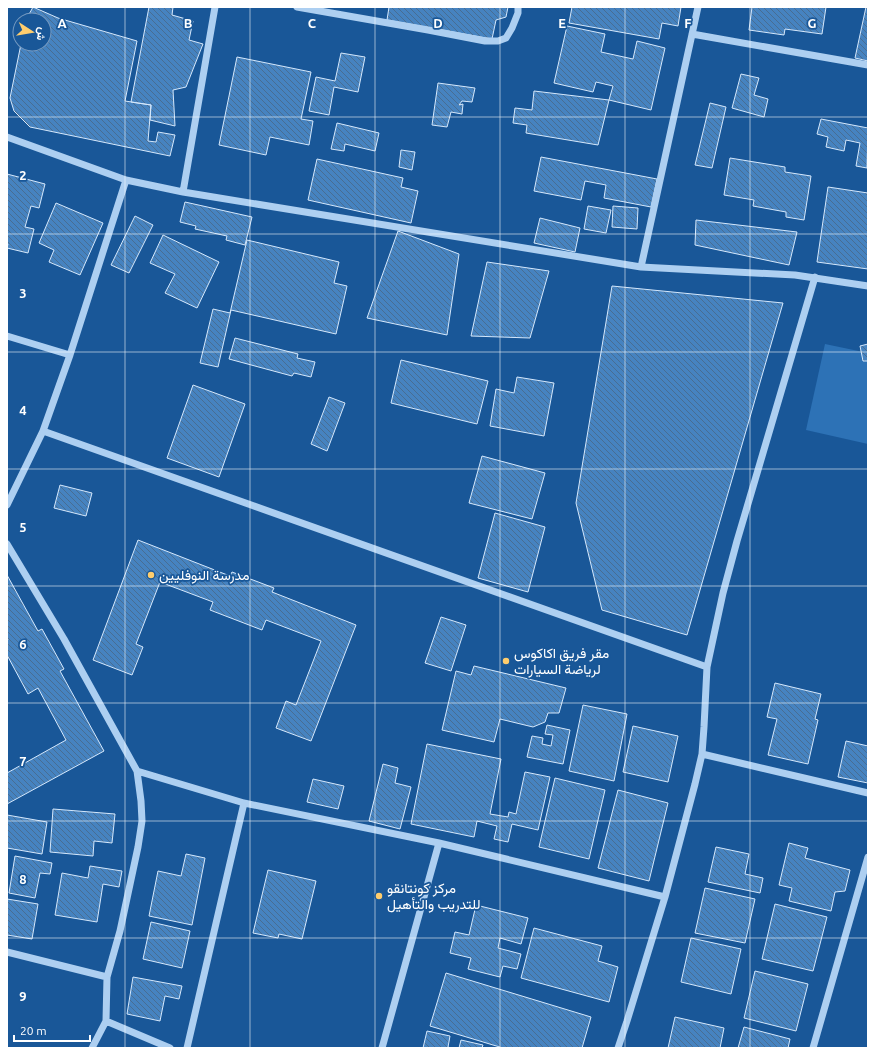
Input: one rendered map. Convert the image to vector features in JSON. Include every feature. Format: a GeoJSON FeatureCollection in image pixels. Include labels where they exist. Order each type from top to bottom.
{"type":"FeatureCollection","features":[{"type":"Feature","properties":{"kind":"street"},"geometry":{"type":"LineString","coordinates":[[183,192],[215,7]]}},
{"type":"Feature","properties":{"kind":"street"},"geometry":{"type":"LineString","coordinates":[[297,7],[420,28],[485,41],[498,41],[506,38],[512,28],[518,13],[518,7]]}},
{"type":"Feature","properties":{"kind":"street"},"geometry":{"type":"LineString","coordinates":[[641,267],[698,7]]}},
{"type":"Feature","properties":{"kind":"street"},"geometry":{"type":"LineString","coordinates":[[692,34],[868,65]]}},
{"type":"Feature","properties":{"kind":"street"},"geometry":{"type":"LineString","coordinates":[[7,137],[126,180],[183,192],[641,267],[795,274],[868,286]]}},
{"type":"Feature","properties":{"kind":"street"},"geometry":{"type":"LineString","coordinates":[[7,505],[43,431],[70,355],[126,180]]}},
{"type":"Feature","properties":{"kind":"street"},"geometry":{"type":"LineString","coordinates":[[618,1048],[665,896],[695,784],[702,754],[707,667],[737,541],[815,277]]}},
{"type":"Feature","properties":{"kind":"street"},"geometry":{"type":"LineString","coordinates":[[7,336],[70,355]]}},
{"type":"Feature","properties":{"kind":"street"},"geometry":{"type":"LineString","coordinates":[[43,431],[707,667]]}},
{"type":"Feature","properties":{"kind":"street"},"geometry":{"type":"LineString","coordinates":[[7,544],[64,639],[137,771],[142,821],[138,847],[120,931],[107,977],[106,1021],[92,1048]]}},
{"type":"Feature","properties":{"kind":"street"},"geometry":{"type":"LineString","coordinates":[[702,754],[868,793]]}},
{"type":"Feature","properties":{"kind":"street"},"geometry":{"type":"LineString","coordinates":[[137,771],[244,802],[439,843],[665,896]]}},
{"type":"Feature","properties":{"kind":"street"},"geometry":{"type":"LineString","coordinates":[[187,1048],[244,802]]}},
{"type":"Feature","properties":{"kind":"street"},"geometry":{"type":"LineString","coordinates":[[382,1048],[439,843]]}},
{"type":"Feature","properties":{"kind":"street"},"geometry":{"type":"LineString","coordinates":[[813,1048],[868,857]]}},
{"type":"Feature","properties":{"kind":"street"},"geometry":{"type":"LineString","coordinates":[[7,952],[107,977]]}},
{"type":"Feature","properties":{"kind":"street"},"geometry":{"type":"LineString","coordinates":[[106,1021],[170,1048]]}},
{"type":"Feature","properties":{"kind":"shaded area"},"geometry":{"type":"Polygon","coordinates":[[[825,344],[868,353],[868,444],[806,430],[825,344]]]}},
{"type":"Feature","properties":{"kind":"building"},"geometry":{"type":"Polygon","coordinates":[[[33,7],[44,12],[30,12],[33,7]]]}},
{"type":"Feature","properties":{"kind":"building"},"geometry":{"type":"Polygon","coordinates":[[[149,7],[173,7],[172,15],[193,21],[189,40],[203,44],[186,87],[173,90],[175,126],[150,120],[151,105],[131,102],[149,7]]]}},
{"type":"Feature","properties":{"kind":"building"},"geometry":{"type":"Polygon","coordinates":[[[389,7],[508,7],[506,17],[496,20],[492,39],[387,20],[389,7]]]}},
{"type":"Feature","properties":{"kind":"building"},"geometry":{"type":"Polygon","coordinates":[[[572,7],[681,7],[678,26],[662,23],[659,39],[569,23],[572,7]]]}},
{"type":"Feature","properties":{"kind":"building"},"geometry":{"type":"Polygon","coordinates":[[[752,7],[826,7],[822,34],[785,29],[784,35],[749,30],[752,7]]]}},
{"type":"Feature","properties":{"kind":"building"},"geometry":{"type":"Polygon","coordinates":[[[866,7],[868,7],[868,61],[855,58],[866,7]]]}},
{"type":"Feature","properties":{"kind":"building"},"geometry":{"type":"Polygon","coordinates":[[[52,15],[137,41],[125,101],[151,105],[148,141],[156,142],[158,132],[175,135],[170,156],[30,127],[14,111],[10,98],[19,52],[52,52],[52,15]]]}},
{"type":"Feature","properties":{"kind":"building"},"geometry":{"type":"Polygon","coordinates":[[[567,26],[605,34],[601,52],[633,59],[637,41],[665,48],[651,110],[609,100],[613,86],[596,82],[593,92],[554,83],[567,26]]]}},
{"type":"Feature","properties":{"kind":"building"},"geometry":{"type":"Polygon","coordinates":[[[341,53],[365,57],[358,92],[334,87],[329,115],[309,111],[316,77],[335,81],[341,53]]]}},
{"type":"Feature","properties":{"kind":"building"},"geometry":{"type":"Polygon","coordinates":[[[237,57],[311,72],[301,119],[313,121],[309,145],[270,137],[266,155],[219,145],[237,57]]]}},
{"type":"Feature","properties":{"kind":"building"},"geometry":{"type":"Polygon","coordinates":[[[741,74],[759,78],[754,95],[768,99],[764,117],[732,108],[741,74]]]}},
{"type":"Feature","properties":{"kind":"building"},"geometry":{"type":"Polygon","coordinates":[[[438,83],[475,88],[472,102],[462,101],[459,105],[463,104],[462,114],[451,112],[447,127],[432,125],[438,83]]]}},
{"type":"Feature","properties":{"kind":"building"},"geometry":{"type":"Polygon","coordinates":[[[534,91],[609,100],[598,145],[526,133],[527,125],[513,123],[515,108],[532,110],[534,91]]]}},
{"type":"Feature","properties":{"kind":"building"},"geometry":{"type":"Polygon","coordinates":[[[710,103],[726,107],[712,168],[695,165],[710,103]]]}},
{"type":"Feature","properties":{"kind":"building"},"geometry":{"type":"Polygon","coordinates":[[[821,119],[868,128],[867,168],[856,166],[860,143],[846,140],[844,151],[826,147],[828,137],[817,134],[821,119]]]}},
{"type":"Feature","properties":{"kind":"building"},"geometry":{"type":"Polygon","coordinates":[[[337,123],[379,133],[375,151],[345,144],[344,151],[331,149],[337,123]]]}},
{"type":"Feature","properties":{"kind":"building"},"geometry":{"type":"Polygon","coordinates":[[[401,150],[415,152],[412,170],[399,167],[401,150]]]}},
{"type":"Feature","properties":{"kind":"building"},"geometry":{"type":"Polygon","coordinates":[[[541,157],[657,179],[651,207],[604,198],[606,185],[585,181],[581,200],[534,191],[541,157]]]}},
{"type":"Feature","properties":{"kind":"building"},"geometry":{"type":"Polygon","coordinates":[[[730,158],[785,167],[785,172],[811,176],[804,220],[786,217],[786,212],[753,206],[754,200],[724,195],[730,158]]]}},
{"type":"Feature","properties":{"kind":"building"},"geometry":{"type":"Polygon","coordinates":[[[317,159],[403,178],[401,187],[418,191],[411,223],[308,200],[317,159]]]}},
{"type":"Feature","properties":{"kind":"building"},"geometry":{"type":"Polygon","coordinates":[[[7,174],[45,184],[39,208],[31,206],[25,227],[34,229],[28,253],[7,248],[7,174]]]}},
{"type":"Feature","properties":{"kind":"building"},"geometry":{"type":"Polygon","coordinates":[[[828,187],[868,193],[868,269],[817,262],[828,187]]]}},
{"type":"Feature","properties":{"kind":"building"},"geometry":{"type":"Polygon","coordinates":[[[185,202],[252,217],[245,245],[226,240],[227,236],[195,229],[196,226],[180,222],[185,202]]]}},
{"type":"Feature","properties":{"kind":"building"},"geometry":{"type":"Polygon","coordinates":[[[56,203],[103,223],[80,275],[49,262],[54,250],[39,243],[56,203]]]}},
{"type":"Feature","properties":{"kind":"building"},"geometry":{"type":"Polygon","coordinates":[[[588,206],[611,210],[606,233],[584,229],[588,206]]]}},
{"type":"Feature","properties":{"kind":"building"},"geometry":{"type":"Polygon","coordinates":[[[613,206],[638,208],[637,229],[612,227],[613,206]]]}},
{"type":"Feature","properties":{"kind":"building"},"geometry":{"type":"Polygon","coordinates":[[[135,216],[153,225],[129,273],[111,265],[135,216]]]}},
{"type":"Feature","properties":{"kind":"building"},"geometry":{"type":"Polygon","coordinates":[[[540,218],[580,228],[575,252],[534,243],[540,218]]]}},
{"type":"Feature","properties":{"kind":"building"},"geometry":{"type":"Polygon","coordinates":[[[696,220],[797,232],[789,265],[695,245],[696,220]]]}},
{"type":"Feature","properties":{"kind":"building"},"geometry":{"type":"Polygon","coordinates":[[[398,231],[459,254],[447,335],[367,318],[398,231]]]}},
{"type":"Feature","properties":{"kind":"building"},"geometry":{"type":"Polygon","coordinates":[[[163,235],[219,262],[197,308],[165,293],[175,274],[150,263],[163,235]]]}},
{"type":"Feature","properties":{"kind":"building"},"geometry":{"type":"Polygon","coordinates":[[[247,240],[339,262],[334,283],[347,286],[336,334],[231,310],[218,367],[200,363],[213,309],[230,313],[247,240]]]}},
{"type":"Feature","properties":{"kind":"building"},"geometry":{"type":"Polygon","coordinates":[[[487,262],[549,271],[530,338],[471,336],[487,262]]]}},
{"type":"Feature","properties":{"kind":"building"},"geometry":{"type":"Polygon","coordinates":[[[612,286],[783,303],[687,635],[602,610],[576,503],[612,286]]]}},
{"type":"Feature","properties":{"kind":"building"},"geometry":{"type":"Polygon","coordinates":[[[235,338],[298,354],[297,358],[315,362],[311,377],[294,373],[292,376],[229,359],[235,338]]]}},
{"type":"Feature","properties":{"kind":"building"},"geometry":{"type":"Polygon","coordinates":[[[868,344],[868,361],[863,361],[860,346],[868,344]]]}},
{"type":"Feature","properties":{"kind":"building"},"geometry":{"type":"Polygon","coordinates":[[[401,360],[488,381],[477,424],[391,403],[401,360]]]}},
{"type":"Feature","properties":{"kind":"building"},"geometry":{"type":"Polygon","coordinates":[[[517,377],[554,383],[544,436],[490,426],[496,389],[514,393],[517,377]]]}},
{"type":"Feature","properties":{"kind":"building"},"geometry":{"type":"Polygon","coordinates":[[[193,385],[245,404],[219,477],[167,458],[193,385]]]}},
{"type":"Feature","properties":{"kind":"building"},"geometry":{"type":"Polygon","coordinates":[[[329,397],[345,403],[327,451],[311,444],[329,397]]]}},
{"type":"Feature","properties":{"kind":"building"},"geometry":{"type":"Polygon","coordinates":[[[482,456],[545,473],[532,519],[469,503],[482,456]]]}},
{"type":"Feature","properties":{"kind":"building"},"geometry":{"type":"Polygon","coordinates":[[[60,485],[92,493],[86,516],[54,508],[60,485]]]}},
{"type":"Feature","properties":{"kind":"building"},"geometry":{"type":"Polygon","coordinates":[[[495,513],[545,527],[528,592],[478,578],[495,513]]]}},
{"type":"Feature","properties":{"kind":"building"},"geometry":{"type":"Polygon","coordinates":[[[138,540],[230,576],[232,572],[274,588],[272,592],[356,625],[311,741],[276,728],[286,701],[296,705],[321,641],[266,620],[262,630],[210,610],[213,602],[160,582],[136,644],[143,647],[132,675],[93,660],[138,540]]]}},
{"type":"Feature","properties":{"kind":"building"},"geometry":{"type":"Polygon","coordinates":[[[7,575],[38,631],[42,629],[64,669],[60,671],[104,751],[7,804],[7,773],[66,740],[38,688],[28,694],[7,655],[7,575]]]}},
{"type":"Feature","properties":{"kind":"building"},"geometry":{"type":"Polygon","coordinates":[[[441,617],[466,625],[451,671],[425,663],[441,617]]]}},
{"type":"Feature","properties":{"kind":"building"},"geometry":{"type":"Polygon","coordinates":[[[474,666],[566,688],[559,713],[548,713],[545,722],[533,727],[500,719],[494,742],[442,730],[456,671],[471,675],[474,666]]]}},
{"type":"Feature","properties":{"kind":"building"},"geometry":{"type":"Polygon","coordinates":[[[775,683],[821,694],[815,719],[818,720],[808,764],[768,755],[777,719],[767,717],[775,683]]]}},
{"type":"Feature","properties":{"kind":"building"},"geometry":{"type":"Polygon","coordinates":[[[583,705],[627,714],[614,781],[569,771],[583,705]]]}},
{"type":"Feature","properties":{"kind":"building"},"geometry":{"type":"Polygon","coordinates":[[[547,725],[570,730],[563,764],[527,757],[532,736],[543,738],[542,744],[551,746],[553,735],[545,734],[547,725]]]}},
{"type":"Feature","properties":{"kind":"building"},"geometry":{"type":"Polygon","coordinates":[[[633,726],[678,736],[668,782],[623,772],[633,726]]]}},
{"type":"Feature","properties":{"kind":"building"},"geometry":{"type":"Polygon","coordinates":[[[846,741],[868,746],[868,783],[838,777],[846,741]]]}},
{"type":"Feature","properties":{"kind":"building"},"geometry":{"type":"Polygon","coordinates":[[[427,744],[501,759],[490,814],[508,817],[509,812],[516,814],[525,772],[550,777],[538,830],[512,824],[508,842],[494,839],[497,826],[477,821],[474,837],[411,824],[427,744]]]}},
{"type":"Feature","properties":{"kind":"building"},"geometry":{"type":"Polygon","coordinates":[[[383,764],[398,768],[395,783],[411,787],[400,829],[369,821],[383,764]]]}},
{"type":"Feature","properties":{"kind":"building"},"geometry":{"type":"Polygon","coordinates":[[[555,778],[605,790],[589,859],[539,847],[555,778]]]}},
{"type":"Feature","properties":{"kind":"building"},"geometry":{"type":"Polygon","coordinates":[[[313,779],[344,786],[338,809],[307,802],[313,779]]]}},
{"type":"Feature","properties":{"kind":"building"},"geometry":{"type":"Polygon","coordinates":[[[618,790],[668,803],[649,881],[598,868],[618,790]]]}},
{"type":"Feature","properties":{"kind":"building"},"geometry":{"type":"Polygon","coordinates":[[[53,809],[115,814],[112,843],[94,841],[93,856],[50,852],[53,809]]]}},
{"type":"Feature","properties":{"kind":"building"},"geometry":{"type":"Polygon","coordinates":[[[7,815],[47,822],[42,854],[7,848],[7,815]]]}},
{"type":"Feature","properties":{"kind":"building"},"geometry":{"type":"Polygon","coordinates":[[[789,843],[808,848],[805,858],[850,870],[845,891],[835,892],[831,911],[789,901],[792,888],[779,885],[789,843]]]}},
{"type":"Feature","properties":{"kind":"building"},"geometry":{"type":"Polygon","coordinates":[[[716,847],[749,854],[745,874],[763,878],[760,893],[708,882],[716,847]]]}},
{"type":"Feature","properties":{"kind":"building"},"geometry":{"type":"Polygon","coordinates":[[[186,854],[205,858],[192,925],[149,916],[158,871],[181,876],[186,854]]]}},
{"type":"Feature","properties":{"kind":"building"},"geometry":{"type":"Polygon","coordinates":[[[15,856],[52,863],[50,874],[40,873],[35,898],[9,893],[15,856]]]}},
{"type":"Feature","properties":{"kind":"building"},"geometry":{"type":"Polygon","coordinates":[[[90,866],[122,871],[119,887],[103,884],[97,922],[55,915],[62,873],[88,878],[90,866]]]}},
{"type":"Feature","properties":{"kind":"building"},"geometry":{"type":"Polygon","coordinates":[[[268,870],[316,881],[302,939],[279,934],[278,938],[253,933],[268,870]]]}},
{"type":"Feature","properties":{"kind":"building"},"geometry":{"type":"Polygon","coordinates":[[[705,888],[755,899],[745,943],[695,933],[705,888]]]}},
{"type":"Feature","properties":{"kind":"building"},"geometry":{"type":"Polygon","coordinates":[[[7,899],[38,904],[32,939],[7,935],[7,899]]]}},
{"type":"Feature","properties":{"kind":"building"},"geometry":{"type":"Polygon","coordinates":[[[775,904],[827,917],[813,971],[762,959],[775,904]]]}},
{"type":"Feature","properties":{"kind":"building"},"geometry":{"type":"Polygon","coordinates":[[[476,905],[528,918],[521,944],[500,938],[498,948],[521,954],[517,969],[503,966],[500,977],[468,969],[471,958],[450,953],[455,932],[469,935],[476,905]]]}},
{"type":"Feature","properties":{"kind":"building"},"geometry":{"type":"Polygon","coordinates":[[[151,922],[190,931],[182,968],[143,959],[151,922]]]}},
{"type":"Feature","properties":{"kind":"building"},"geometry":{"type":"Polygon","coordinates":[[[534,928],[602,946],[598,961],[618,967],[609,1002],[521,978],[534,928]]]}},
{"type":"Feature","properties":{"kind":"building"},"geometry":{"type":"Polygon","coordinates":[[[691,938],[741,949],[731,994],[681,982],[691,938]]]}},
{"type":"Feature","properties":{"kind":"building"},"geometry":{"type":"Polygon","coordinates":[[[755,971],[808,984],[796,1031],[744,1018],[755,971]]]}},
{"type":"Feature","properties":{"kind":"building"},"geometry":{"type":"Polygon","coordinates":[[[446,973],[591,1017],[582,1048],[503,1048],[430,1026],[446,973]]]}},
{"type":"Feature","properties":{"kind":"building"},"geometry":{"type":"Polygon","coordinates":[[[133,977],[182,986],[179,999],[165,996],[160,1021],[127,1014],[133,977]]]}},
{"type":"Feature","properties":{"kind":"building"},"geometry":{"type":"Polygon","coordinates":[[[675,1017],[724,1028],[720,1048],[668,1048],[675,1017]]]}},
{"type":"Feature","properties":{"kind":"building"},"geometry":{"type":"Polygon","coordinates":[[[744,1027],[790,1039],[788,1048],[738,1048],[744,1027]]]}},
{"type":"Feature","properties":{"kind":"building"},"geometry":{"type":"Polygon","coordinates":[[[427,1031],[450,1036],[448,1047],[451,1048],[423,1048],[427,1031]]]}},
{"type":"Feature","properties":{"kind":"building"},"geometry":{"type":"Polygon","coordinates":[[[461,1040],[483,1045],[482,1048],[459,1048],[461,1040]]]}},
{"type":"Feature","properties":{"kind":"place","name":"مدرسة النوفليين"},"geometry":{"type":"Point","coordinates":[151,575]}},
{"type":"Feature","properties":{"kind":"place","name":"مقر فريق اكاكوس لرياضة السيارات"},"geometry":{"type":"Point","coordinates":[506,661]}},
{"type":"Feature","properties":{"kind":"place","name":"مركز كونتانقو للتدريب والتأهيل"},"geometry":{"type":"Point","coordinates":[379,896]}}]}
